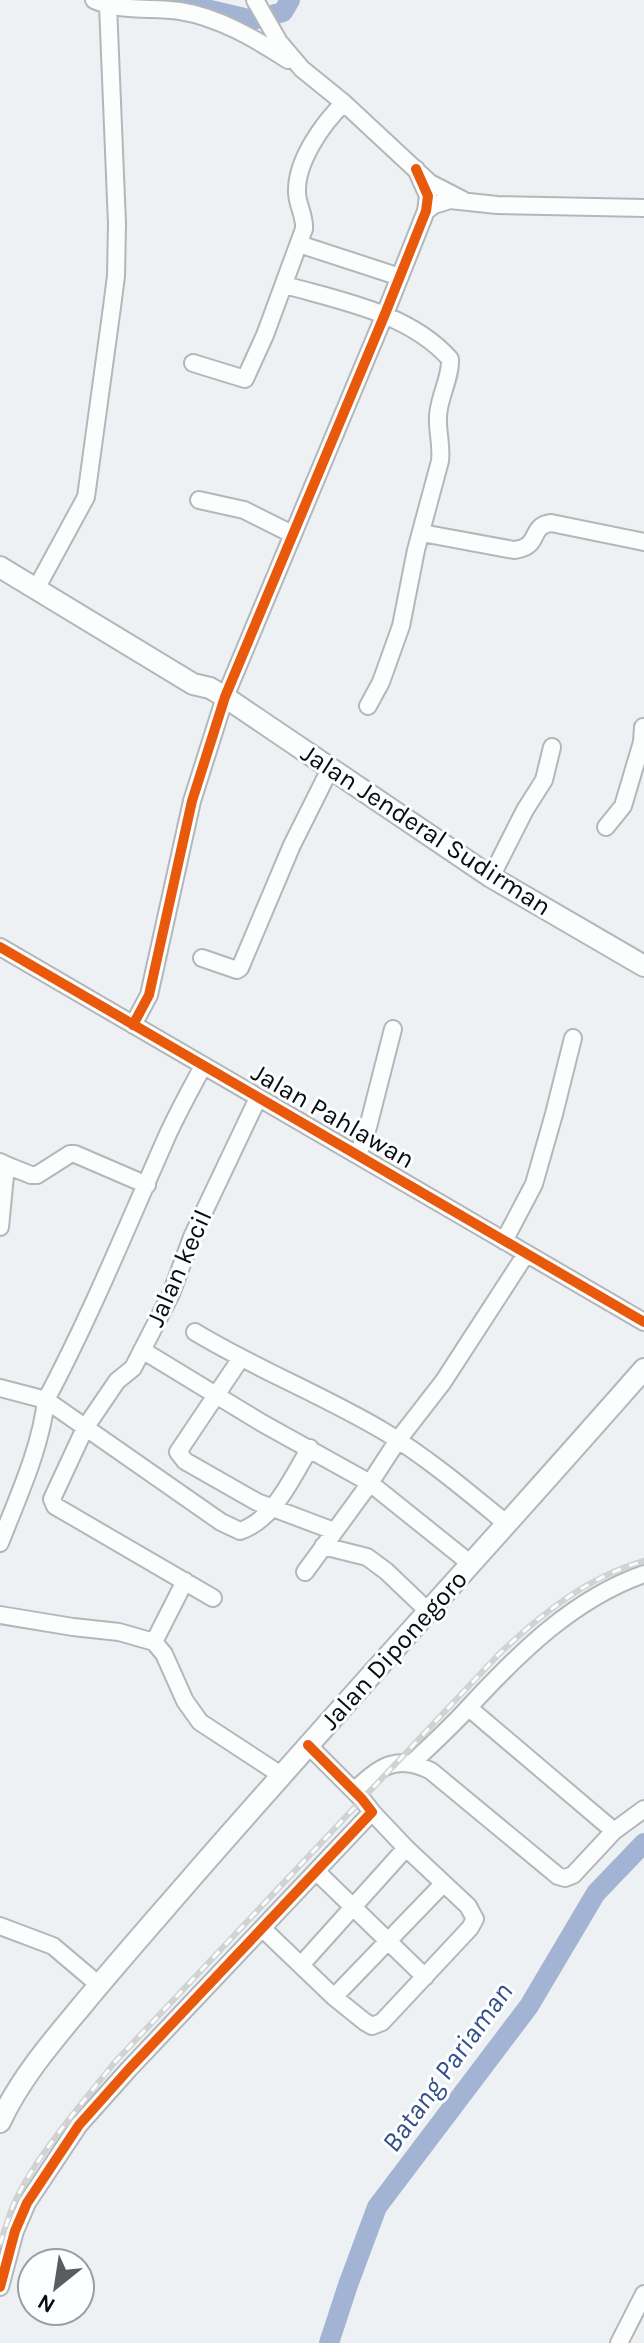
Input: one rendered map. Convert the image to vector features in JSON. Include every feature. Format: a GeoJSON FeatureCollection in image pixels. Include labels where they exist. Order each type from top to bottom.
{"type":"FeatureCollection","features":[{"type":"Feature","properties":{"kind":"main road","name":"Jalan Jenderal Sudirman"},"geometry":{"type":"LineString","coordinates":[[0,552],[39,584]]}},
{"type":"Feature","properties":{"kind":"main road","name":"Jalan Jenderal Sudirman"},"geometry":{"type":"LineString","coordinates":[[0,567],[39,584],[200,673],[218,693],[491,877],[644,966]]}},
{"type":"Feature","properties":{"kind":"main road","name":"Jalan Diponegoro"},"geometry":{"type":"LineString","coordinates":[[0,2122],[20,2084],[39,2057],[99,1985],[281,1775],[644,1369]]}},
{"type":"Feature","properties":{"kind":"street"},"geometry":{"type":"LineString","coordinates":[[39,584],[86,497],[116,276],[117,224],[101,2],[204,17],[270,48],[344,103],[434,185],[463,200]]}},
{"type":"Feature","properties":{"kind":"street"},"geometry":{"type":"LineString","coordinates":[[256,3],[279,42],[302,69]]}},
{"type":"Feature","properties":{"kind":"street"},"geometry":{"type":"LineString","coordinates":[[193,363],[245,379],[299,244],[305,221],[297,196],[300,177],[316,135],[344,103]]}},
{"type":"Feature","properties":{"kind":"street"},"geometry":{"type":"LineString","coordinates":[[133,1025],[149,995],[218,693],[292,534],[426,211],[428,196],[412,165]]}},
{"type":"Feature","properties":{"kind":"street"},"geometry":{"type":"LineString","coordinates":[[426,211],[450,200],[497,205],[644,208]]}},
{"type":"Feature","properties":{"kind":"street"},"geometry":{"type":"LineString","coordinates":[[299,244],[400,277]]}},
{"type":"Feature","properties":{"kind":"street"},"geometry":{"type":"LineString","coordinates":[[285,285],[385,314],[434,344],[450,359],[438,418],[442,447],[440,461],[416,550],[401,626],[381,682],[368,706]]}},
{"type":"Feature","properties":{"kind":"street"},"geometry":{"type":"LineString","coordinates":[[199,500],[244,510],[292,534]]}},
{"type":"Feature","properties":{"kind":"street"},"geometry":{"type":"LineString","coordinates":[[422,533],[514,550],[525,549],[532,543],[540,527],[551,523],[644,542]]}},
{"type":"Feature","properties":{"kind":"street"},"geometry":{"type":"LineString","coordinates":[[606,827],[623,806],[642,742],[644,724]]}},
{"type":"Feature","properties":{"kind":"street"},"geometry":{"type":"LineString","coordinates":[[491,877],[544,780],[552,747]]}},
{"type":"Feature","properties":{"kind":"street"},"geometry":{"type":"LineString","coordinates":[[202,958],[237,970],[240,968],[292,845],[331,767]]}},
{"type":"Feature","properties":{"kind":"street","name":"Jalan Pahlawan"},"geometry":{"type":"LineString","coordinates":[[0,947],[644,1322]]}},
{"type":"Feature","properties":{"kind":"street"},"geometry":{"type":"LineString","coordinates":[[358,1155],[393,1029]]}},
{"type":"Feature","properties":{"kind":"street"},"geometry":{"type":"LineString","coordinates":[[504,1241],[534,1184],[573,1038]]}},
{"type":"Feature","properties":{"kind":"street"},"geometry":{"type":"LineString","coordinates":[[0,1543],[26,1476],[46,1400],[76,1343],[164,1141],[203,1066]]}},
{"type":"Feature","properties":{"kind":"street","name":"Jalan kecil"},"geometry":{"type":"LineString","coordinates":[[185,1581],[53,1503],[52,1499],[85,1428],[117,1381],[133,1368],[171,1294],[192,1237],[258,1098]]}},
{"type":"Feature","properties":{"kind":"street"},"geometry":{"type":"LineString","coordinates":[[0,1226],[3,1164],[37,1175],[70,1154],[75,1154],[147,1185]]}},
{"type":"Feature","properties":{"kind":"street"},"geometry":{"type":"LineString","coordinates":[[305,1572],[454,1366],[526,1254]]}},
{"type":"Feature","properties":{"kind":"street"},"geometry":{"type":"LineString","coordinates":[[195,1332],[398,1440],[507,1524]]}},
{"type":"Feature","properties":{"kind":"street"},"geometry":{"type":"LineString","coordinates":[[142,1350],[370,1483],[471,1564]]}},
{"type":"Feature","properties":{"kind":"street"},"geometry":{"type":"LineString","coordinates":[[241,1358],[178,1452],[185,1461],[232,1489],[334,1531]]}},
{"type":"Feature","properties":{"kind":"street"},"geometry":{"type":"LineString","coordinates":[[0,1388],[46,1400],[235,1530],[245,1530],[272,1508],[310,1448]]}},
{"type":"Feature","properties":{"kind":"street"},"geometry":{"type":"LineString","coordinates":[[323,1546],[367,1557],[429,1612]]}},
{"type":"Feature","properties":{"kind":"street"},"geometry":{"type":"LineString","coordinates":[[412,1763],[469,1708],[490,1682],[545,1632],[585,1604],[644,1574]]}},
{"type":"Feature","properties":{"kind":"street"},"geometry":{"type":"LineString","coordinates":[[154,1642],[185,1581],[213,1598]]}},
{"type":"Feature","properties":{"kind":"street"},"geometry":{"type":"LineString","coordinates":[[0,1615],[119,1632],[154,1642],[164,1654],[181,1695],[200,1722],[281,1775]]}},
{"type":"Feature","properties":{"kind":"street"},"geometry":{"type":"LineString","coordinates":[[469,1708],[614,1831]]}},
{"type":"Feature","properties":{"kind":"street"},"geometry":{"type":"LineString","coordinates":[[263,1929],[334,1997],[368,2025],[377,2025],[425,1977],[475,1919],[468,1906],[406,1848],[308,1745]]}},
{"type":"Feature","properties":{"kind":"street"},"geometry":{"type":"LineString","coordinates":[[354,1791],[381,1768],[412,1763],[431,1771],[545,1866],[565,1878],[573,1875],[614,1831],[644,1809]]}},
{"type":"Feature","properties":{"kind":"street"},"geometry":{"type":"LineString","coordinates":[[0,2287],[15,2231],[27,2203],[79,2125],[372,1812]]}},
{"type":"Feature","properties":{"kind":"street"},"geometry":{"type":"LineString","coordinates":[[301,1965],[406,1848]]}},
{"type":"Feature","properties":{"kind":"street"},"geometry":{"type":"LineString","coordinates":[[317,1872],[425,1977]]}},
{"type":"Feature","properties":{"kind":"street"},"geometry":{"type":"LineString","coordinates":[[334,1997],[443,1884]]}},
{"type":"Feature","properties":{"kind":"street"},"geometry":{"type":"LineString","coordinates":[[0,1926],[53,1946],[99,1985]]}},
{"type":"Feature","properties":{"kind":"street"},"geometry":{"type":"LineString","coordinates":[[619,2343],[644,2294]]}},
{"type":"Feature","properties":{"kind":"waterway"},"geometry":{"type":"LineString","coordinates":[[168,0],[253,20],[283,12],[290,0]]}},
{"type":"Feature","properties":{"kind":"waterway","name":"Batang Pariaman"},"geometry":{"type":"LineString","coordinates":[[329,2343],[377,2207],[529,2006],[596,1893],[644,1843]]}},
{"type":"Feature","properties":{"kind":"railway"},"geometry":{"type":"LineString","coordinates":[[0,2244],[12,2208],[32,2171],[114,2063],[498,1655],[565,1599],[603,1577],[644,1561]]}},
{"type":"Feature","properties":{"kind":"cycle path"},"geometry":{"type":"LineString","coordinates":[[133,1025],[149,995],[192,801],[225,697],[426,211],[428,196],[416,169]]}},
{"type":"Feature","properties":{"kind":"cycle path"},"geometry":{"type":"LineString","coordinates":[[0,947],[644,1322]]}},
{"type":"Feature","properties":{"kind":"cycle path"},"geometry":{"type":"LineString","coordinates":[[0,2287],[15,2231],[27,2203],[79,2125],[372,1812],[308,1745]]}}]}
